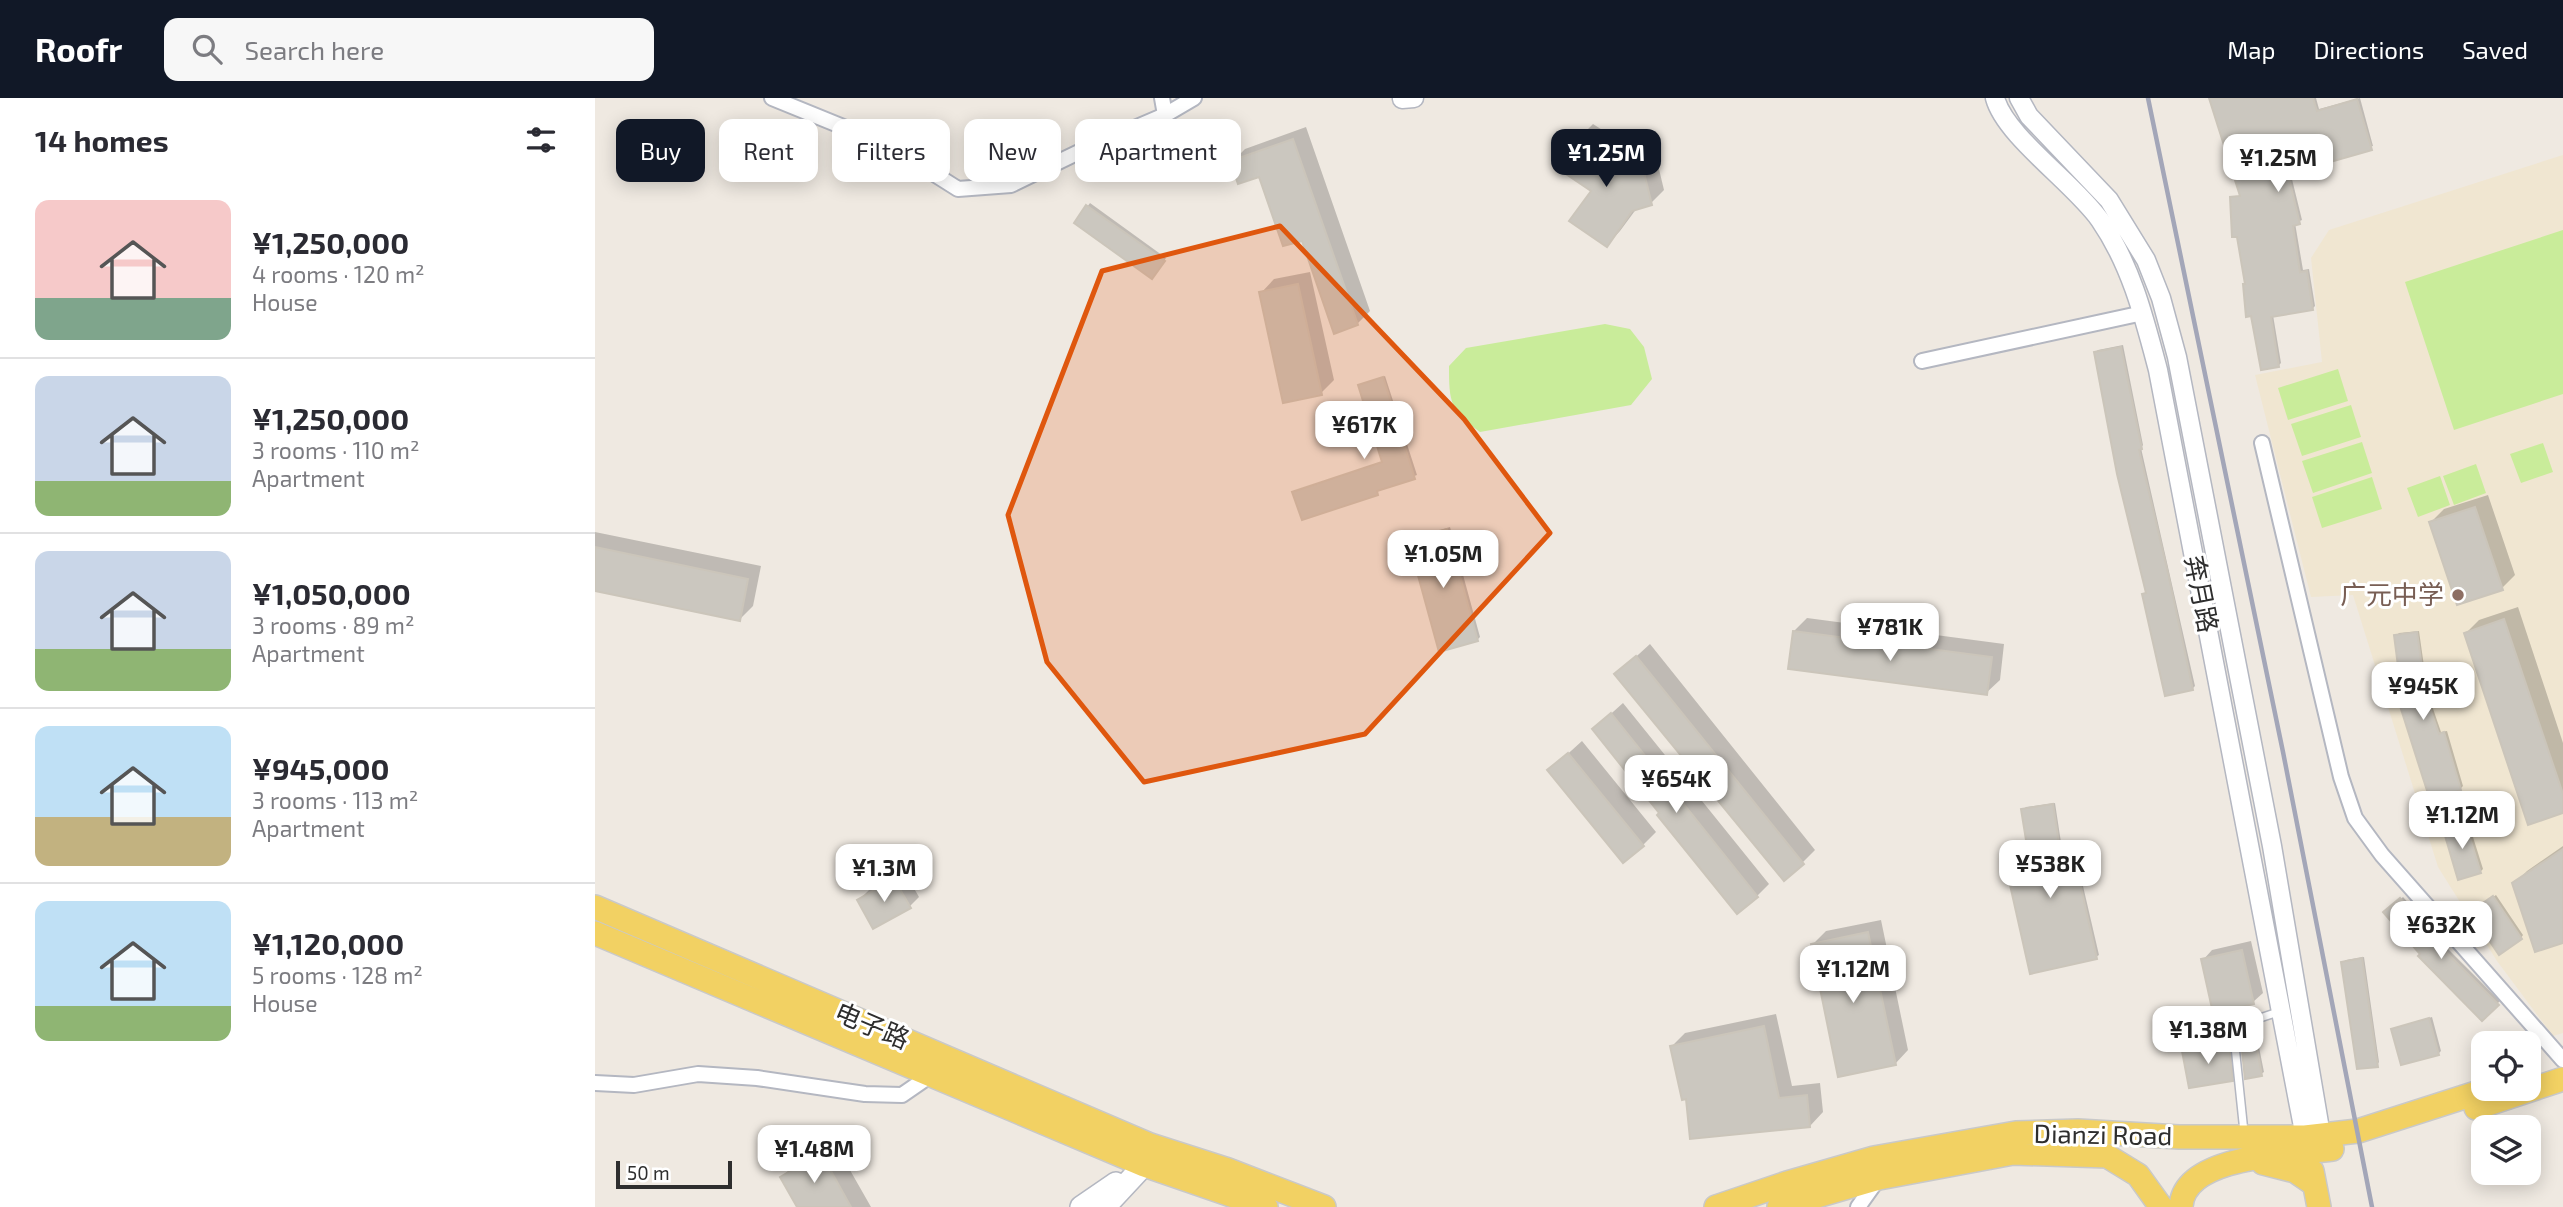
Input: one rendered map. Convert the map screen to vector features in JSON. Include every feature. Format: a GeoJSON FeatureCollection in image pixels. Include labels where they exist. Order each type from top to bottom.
{"type":"FeatureCollection","features":[{"type":"Feature","properties":{"kind":"main road","name":"电子路"},"geometry":{"type":"LineString","coordinates":[[595,906],[1147,1155]]}},
{"type":"Feature","properties":{"kind":"main road","name":"电子路"},"geometry":{"type":"LineString","coordinates":[[595,933],[931,1075],[1147,1155]]}},
{"type":"Feature","properties":{"kind":"main road"},"geometry":{"type":"LineString","coordinates":[[2541,1073],[2563,1066]]}},
{"type":"Feature","properties":{"kind":"main road","name":"Dianzi Road"},"geometry":{"type":"LineString","coordinates":[[1716,1207],[1874,1158],[2016,1133],[2078,1131],[2179,1137],[2245,1136],[2361,1145],[2563,1079]]}},
{"type":"Feature","properties":{"kind":"main road","name":"Dianzi Road"},"geometry":{"type":"LineString","coordinates":[[2312,1141],[2358,1131],[2471,1095]]}},
{"type":"Feature","properties":{"kind":"main road"},"geometry":{"type":"LineString","coordinates":[[2181,1207],[2182,1198],[2196,1179],[2219,1167],[2312,1141],[2314,1184],[2319,1207]]}},
{"type":"Feature","properties":{"kind":"main road","name":"Dianzi Road"},"geometry":{"type":"LineString","coordinates":[[1779,1207],[1879,1178],[2013,1153],[2107,1156],[2139,1175],[2161,1207]]}},
{"type":"Feature","properties":{"kind":"main road"},"geometry":{"type":"LineString","coordinates":[[1105,1207],[1147,1155]]}},
{"type":"Feature","properties":{"kind":"main road"},"geometry":{"type":"LineString","coordinates":[[1147,1155],[1266,1207]]}},
{"type":"Feature","properties":{"kind":"main road"},"geometry":{"type":"LineString","coordinates":[[1081,1207],[1147,1155],[1228,1170],[1324,1207]]}},
{"type":"Feature","properties":{"kind":"main road"},"geometry":{"type":"LineString","coordinates":[[2245,1159],[2295,1171],[2314,1184]]}},
{"type":"Feature","properties":{"kind":"street"},"geometry":{"type":"LineString","coordinates":[[772,98],[890,146],[957,189],[1011,185],[1165,115],[1194,98]]}},
{"type":"Feature","properties":{"kind":"street"},"geometry":{"type":"LineString","coordinates":[[1162,98],[1165,115]]}},
{"type":"Feature","properties":{"kind":"street"},"geometry":{"type":"LineString","coordinates":[[1401,98],[1413,98]]}},
{"type":"Feature","properties":{"kind":"street","name":"奔月路"},"geometry":{"type":"LineString","coordinates":[[1995,98],[2013,129],[2057,172],[2099,219],[2128,269],[2143,313],[2158,370],[2282,1011],[2312,1141]]}},
{"type":"Feature","properties":{"kind":"street"},"geometry":{"type":"LineString","coordinates":[[2019,98],[2029,116],[2109,200],[2146,260],[2161,298],[2177,357],[2272,846],[2312,1141]]}},
{"type":"Feature","properties":{"kind":"street"},"geometry":{"type":"LineString","coordinates":[[1922,361],[2143,313]]}},
{"type":"Feature","properties":{"kind":"street"},"geometry":{"type":"LineString","coordinates":[[2262,443],[2341,777],[2355,818],[2382,855],[2563,1060]]}},
{"type":"Feature","properties":{"kind":"street"},"geometry":{"type":"LineString","coordinates":[[595,1083],[634,1085],[698,1074],[757,1078],[865,1094],[902,1095],[931,1075]]}},
{"type":"Feature","properties":{"kind":"street"},"geometry":{"type":"LineString","coordinates":[[1858,1207],[1879,1178]]}},
{"type":"Feature","properties":{"kind":"lane"},"geometry":{"type":"LineString","coordinates":[[2245,1136],[2233,1027],[2282,1011]]}},
{"type":"Feature","properties":{"kind":"highlighted area"},"geometry":{"type":"Polygon","coordinates":[[[1280,226],[1464,419],[1550,533],[1365,734],[1144,782],[1047,662],[1008,515],[1102,271],[1280,226]]]}},
{"type":"Feature","properties":{"kind":"shaded area","name":"广元中学"},"geometry":{"type":"Polygon","coordinates":[[[2563,155],[2563,1033],[2553,1036],[2497,961],[2438,867],[2353,595],[2311,597],[2255,375],[2322,362],[2311,258],[2329,230],[2563,155]]]}},
{"type":"Feature","properties":{"kind":"green space"},"geometry":{"type":"Polygon","coordinates":[[[2563,230],[2563,394],[2454,430],[2405,282],[2563,230]]]}},
{"type":"Feature","properties":{"kind":"green space"},"geometry":{"type":"Polygon","coordinates":[[[1605,324],[1630,329],[1644,347],[1652,379],[1631,405],[1480,432],[1462,418],[1453,405],[1449,366],[1466,348],[1605,324]]]}},
{"type":"Feature","properties":{"kind":"green space"},"geometry":{"type":"Polygon","coordinates":[[[2338,369],[2348,401],[2288,420],[2278,388],[2338,369]]]}},
{"type":"Feature","properties":{"kind":"green space"},"geometry":{"type":"Polygon","coordinates":[[[2351,405],[2361,437],[2302,456],[2291,424],[2351,405]]]}},
{"type":"Feature","properties":{"kind":"green space"},"geometry":{"type":"Polygon","coordinates":[[[2362,442],[2372,473],[2313,493],[2302,461],[2362,442]]]}},
{"type":"Feature","properties":{"kind":"green space"},"geometry":{"type":"Polygon","coordinates":[[[2543,443],[2553,472],[2521,483],[2510,454],[2543,443]]]}},
{"type":"Feature","properties":{"kind":"green space"},"geometry":{"type":"Polygon","coordinates":[[[2476,464],[2486,493],[2454,505],[2443,476],[2476,464]]]}},
{"type":"Feature","properties":{"kind":"green space"},"geometry":{"type":"Polygon","coordinates":[[[2440,476],[2450,505],[2418,517],[2407,488],[2440,476]]]}},
{"type":"Feature","properties":{"kind":"green space"},"geometry":{"type":"Polygon","coordinates":[[[2372,477],[2382,509],[2322,528],[2312,497],[2372,477]]]}},
{"type":"Feature","properties":{"kind":"building"},"geometry":{"type":"Polygon","coordinates":[[[2209,98],[2313,98],[2317,111],[2357,99],[2372,150],[2288,174],[2300,224],[2293,226],[2300,272],[2307,271],[2313,310],[2271,317],[2279,367],[2261,370],[2251,316],[2246,317],[2245,284],[2237,237],[2232,237],[2230,197],[2240,196],[2209,98]]]}},
{"type":"Feature","properties":{"kind":"building"},"geometry":{"type":"Polygon","coordinates":[[[1579,136],[1610,156],[1639,152],[1652,205],[1632,211],[1607,247],[1569,221],[1591,191],[1557,168],[1579,136]]]}},
{"type":"Feature","properties":{"kind":"building"},"geometry":{"type":"Polygon","coordinates":[[[1293,139],[1358,325],[1334,334],[1302,241],[1283,246],[1259,177],[1238,184],[1241,182],[1241,157],[1293,139]]]}},
{"type":"Feature","properties":{"kind":"building"},"geometry":{"type":"Polygon","coordinates":[[[1086,205],[1165,261],[1152,279],[1074,223],[1086,205]]]}},
{"type":"Feature","properties":{"kind":"building"},"geometry":{"type":"Polygon","coordinates":[[[1298,284],[1322,395],[1283,403],[1259,292],[1298,284]]]}},
{"type":"Feature","properties":{"kind":"building"},"geometry":{"type":"Polygon","coordinates":[[[2121,347],[2142,449],[2139,450],[2193,690],[2165,696],[2142,594],[2146,593],[2117,474],[2094,352],[2121,347]]]}},
{"type":"Feature","properties":{"kind":"building"},"geometry":{"type":"Polygon","coordinates":[[[1383,377],[1415,479],[1377,491],[1378,495],[1302,520],[1292,492],[1382,462],[1358,385],[1383,377]]]}},
{"type":"Feature","properties":{"kind":"building"},"geometry":{"type":"Polygon","coordinates":[[[2475,507],[2503,590],[2457,605],[2429,522],[2475,507]]]}},
{"type":"Feature","properties":{"kind":"building"},"geometry":{"type":"Polygon","coordinates":[[[1447,529],[1478,641],[1439,652],[1408,539],[1447,529]]]}},
{"type":"Feature","properties":{"kind":"building"},"geometry":{"type":"Polygon","coordinates":[[[595,547],[748,579],[740,621],[595,591],[595,547]]]}},
{"type":"Feature","properties":{"kind":"building"},"geometry":{"type":"Polygon","coordinates":[[[2504,619],[2563,794],[2563,813],[2528,825],[2464,633],[2504,619]]]}},
{"type":"Feature","properties":{"kind":"building"},"geometry":{"type":"Polygon","coordinates":[[[1793,631],[1992,657],[1987,695],[1788,669],[1793,631]]]}},
{"type":"Feature","properties":{"kind":"building"},"geometry":{"type":"Polygon","coordinates":[[[2417,632],[2426,697],[2439,734],[2444,732],[2461,790],[2430,800],[2400,706],[2403,705],[2394,635],[2417,632]]]}},
{"type":"Feature","properties":{"kind":"building"},"geometry":{"type":"Polygon","coordinates":[[[1636,656],[1804,864],[1784,881],[1614,674],[1636,656]]]}},
{"type":"Feature","properties":{"kind":"building"},"geometry":{"type":"Polygon","coordinates":[[[1611,713],[1758,897],[1737,914],[1592,729],[1611,713]]]}},
{"type":"Feature","properties":{"kind":"building"},"geometry":{"type":"Polygon","coordinates":[[[1568,753],[1644,846],[1623,863],[1547,770],[1568,753]]]}},
{"type":"Feature","properties":{"kind":"building"},"geometry":{"type":"Polygon","coordinates":[[[2053,804],[2062,864],[2075,861],[2097,959],[2030,974],[2008,876],[2031,871],[2021,809],[2053,804]]]}},
{"type":"Feature","properties":{"kind":"building"},"geometry":{"type":"Polygon","coordinates":[[[2465,822],[2481,873],[2458,880],[2443,829],[2465,822]]]}},
{"type":"Feature","properties":{"kind":"building"},"geometry":{"type":"Polygon","coordinates":[[[2563,849],[2563,943],[2535,952],[2512,883],[2563,849]]]}},
{"type":"Feature","properties":{"kind":"building"},"geometry":{"type":"Polygon","coordinates":[[[894,879],[911,908],[873,929],[857,900],[894,879]]]}},
{"type":"Feature","properties":{"kind":"building"},"geometry":{"type":"Polygon","coordinates":[[[2493,896],[2522,939],[2499,955],[2470,912],[2493,896]]]}},
{"type":"Feature","properties":{"kind":"building"},"geometry":{"type":"Polygon","coordinates":[[[2400,898],[2426,928],[2424,930],[2499,1005],[2482,1021],[2418,956],[2420,954],[2383,912],[2400,898]]]}},
{"type":"Feature","properties":{"kind":"building"},"geometry":{"type":"Polygon","coordinates":[[[1868,932],[1896,1065],[1838,1077],[1811,944],[1868,932]]]}},
{"type":"Feature","properties":{"kind":"building"},"geometry":{"type":"Polygon","coordinates":[[[2242,950],[2254,1004],[2213,1013],[2201,959],[2242,950]]]}},
{"type":"Feature","properties":{"kind":"building"},"geometry":{"type":"Polygon","coordinates":[[[2362,958],[2378,1067],[2357,1069],[2341,962],[2362,958]]]}},
{"type":"Feature","properties":{"kind":"building"},"geometry":{"type":"Polygon","coordinates":[[[2429,1018],[2439,1055],[2401,1065],[2391,1029],[2429,1018]]]}},
{"type":"Feature","properties":{"kind":"building"},"geometry":{"type":"Polygon","coordinates":[[[1764,1026],[1779,1098],[1807,1095],[1810,1127],[1690,1139],[1686,1099],[1682,1100],[1670,1046],[1764,1026]]]}},
{"type":"Feature","properties":{"kind":"building"},"geometry":{"type":"Polygon","coordinates":[[[2255,1038],[2262,1076],[2245,1079],[2241,1041],[2255,1038]]]}},
{"type":"Feature","properties":{"kind":"building"},"geometry":{"type":"Polygon","coordinates":[[[2229,1043],[2233,1081],[2189,1088],[2182,1051],[2229,1043]]]}},
{"type":"Feature","properties":{"kind":"building"},"geometry":{"type":"Polygon","coordinates":[[[821,1153],[851,1207],[797,1207],[780,1177],[821,1153]]]}},
{"type":"Feature","properties":{"kind":"railway"},"geometry":{"type":"LineString","coordinates":[[2148,98],[2283,752],[2372,1207]]}},
{"type":"Feature","properties":{"kind":"place","name":"广元中学"},"geometry":{"type":"Point","coordinates":[2458,595]}}]}
